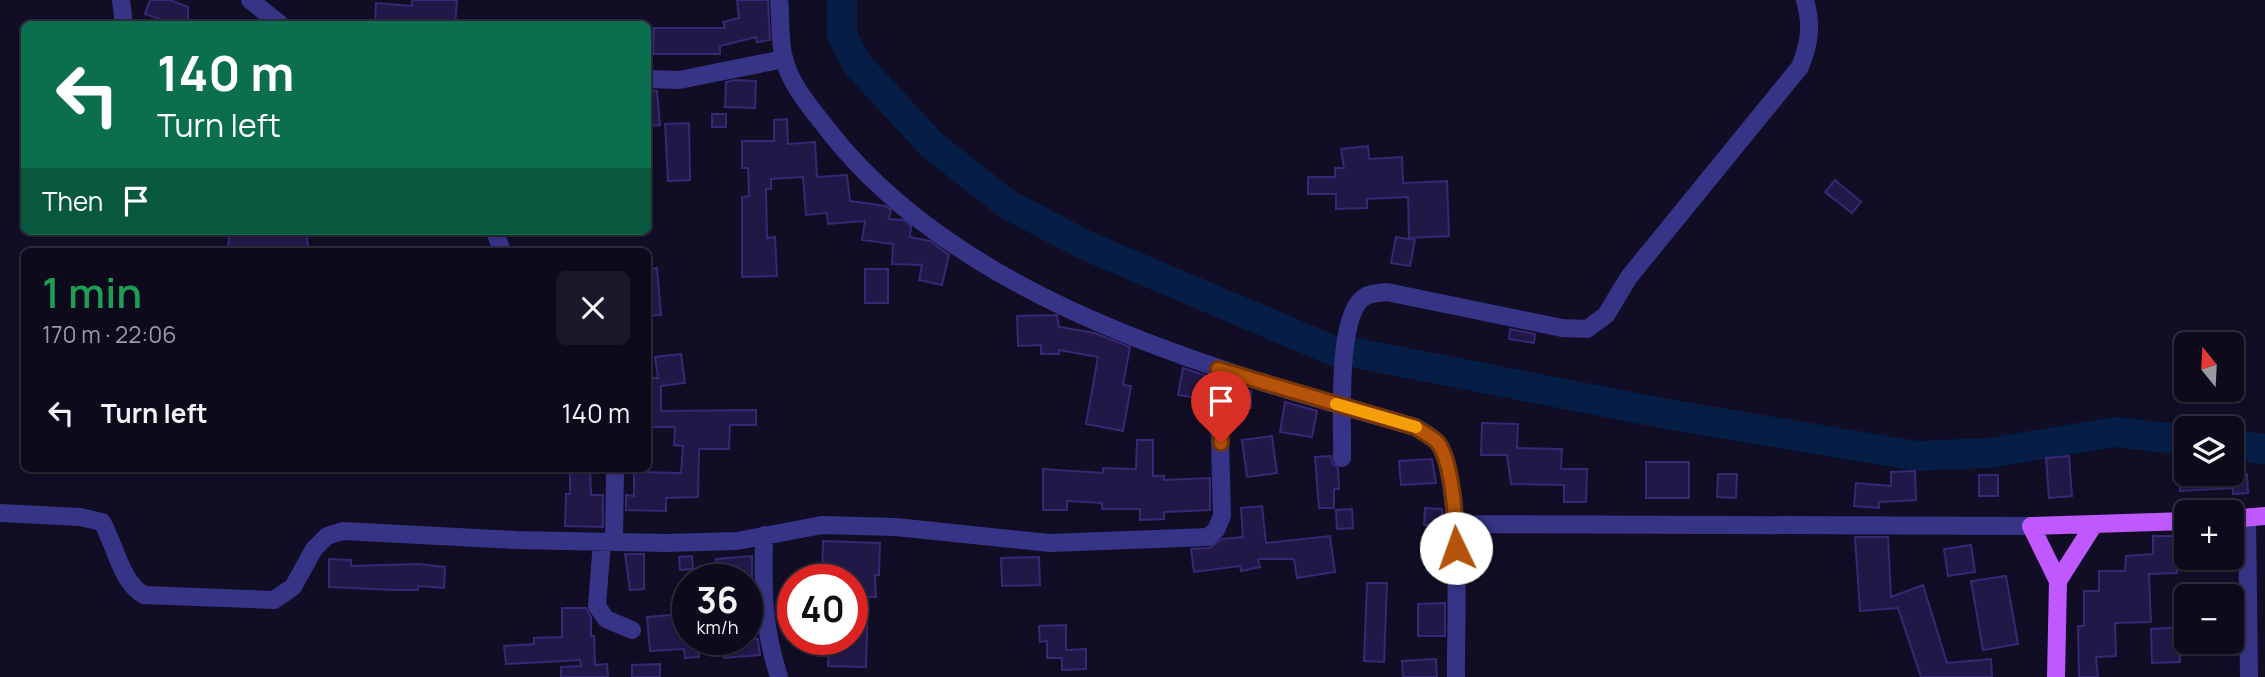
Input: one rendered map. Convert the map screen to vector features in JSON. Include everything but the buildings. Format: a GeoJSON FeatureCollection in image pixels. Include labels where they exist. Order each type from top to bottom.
{"type":"FeatureCollection","features":[{"type":"Feature","properties":{"kind":"main road"},"geometry":{"type":"LineString","coordinates":[[2056,677],[2058,581],[2031,526],[2174,522]]}},
{"type":"Feature","properties":{"kind":"main road"},"geometry":{"type":"LineString","coordinates":[[2058,581],[2093,526]]}},
{"type":"Feature","properties":{"kind":"street"},"geometry":{"type":"LineString","coordinates":[[121,0],[124,21]]}},
{"type":"Feature","properties":{"kind":"street"},"geometry":{"type":"LineString","coordinates":[[250,0],[275,21]]}},
{"type":"Feature","properties":{"kind":"street"},"geometry":{"type":"LineString","coordinates":[[779,0],[784,59],[804,99],[827,129],[900,207],[993,269],[1076,315],[1218,369],[1415,427],[1437,443],[1445,460],[1456,524],[1457,677]]}},
{"type":"Feature","properties":{"kind":"street"},"geometry":{"type":"LineString","coordinates":[[1342,458],[1341,406],[1349,319],[1356,305],[1366,296],[1387,292],[1580,330],[1606,315],[1629,277],[1800,67],[1808,46],[1811,22],[1805,0]]}},
{"type":"Feature","properties":{"kind":"street"},"geometry":{"type":"LineString","coordinates":[[651,79],[662,81],[714,75],[784,59]]}},
{"type":"Feature","properties":{"kind":"street"},"geometry":{"type":"LineString","coordinates":[[0,513],[80,517],[102,522],[134,590],[157,597],[274,600],[293,587],[314,549],[327,536],[344,531],[608,542],[720,543],[821,525],[896,527],[1050,543],[1208,537],[1216,530],[1222,516],[1218,369]]}},
{"type":"Feature","properties":{"kind":"street"},"geometry":{"type":"LineString","coordinates":[[615,472],[608,542],[597,606],[606,619],[632,630]]}},
{"type":"Feature","properties":{"kind":"street"},"geometry":{"type":"LineString","coordinates":[[2248,517],[2249,677]]}},
{"type":"Feature","properties":{"kind":"street"},"geometry":{"type":"LineString","coordinates":[[1456,524],[2031,526]]}},
{"type":"Feature","properties":{"kind":"street"},"geometry":{"type":"LineString","coordinates":[[764,535],[763,608],[766,638],[779,677]]}},
{"type":"Feature","properties":{"kind":"waterway"},"geometry":{"type":"LineString","coordinates":[[842,0],[842,36],[858,65],[932,145],[1007,204],[1087,246],[1334,351]]}},
{"type":"Feature","properties":{"kind":"waterway"},"geometry":{"type":"LineString","coordinates":[[1356,353],[1667,414],[1917,456],[1989,453],[2115,432],[2174,439]]}},
{"type":"Feature","properties":{"kind":"waterway"},"geometry":{"type":"LineString","coordinates":[[2244,447],[2265,449]]}},
{"type":"Feature","properties":{"kind":"slow traffic"},"geometry":{"type":"LineString","coordinates":[[1336,404],[1416,427]]}},
{"type":"Feature","properties":{"kind":"route"},"geometry":{"type":"LineString","coordinates":[[1221,443],[1218,369],[1415,427],[1437,443],[1445,460],[1456,524],[1456,548]]}}]}
